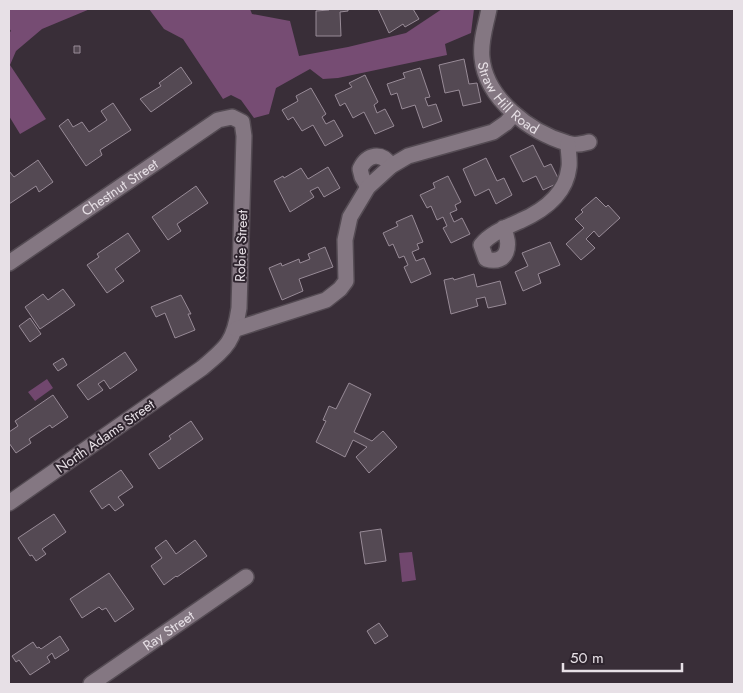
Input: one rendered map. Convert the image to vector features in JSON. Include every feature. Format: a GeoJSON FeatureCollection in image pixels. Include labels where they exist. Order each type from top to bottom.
{"type":"FeatureCollection","features":[{"type":"Feature","properties":{"kind":"street","name":"Straw Hill Road"},"geometry":{"type":"LineString","coordinates":[[489,9],[482,40],[482,58],[486,76],[503,105],[540,130],[568,144]]}},
{"type":"Feature","properties":{"kind":"street"},"geometry":{"type":"LineString","coordinates":[[236,329],[326,300],[340,289],[346,281],[345,240],[350,217],[368,187],[391,166],[408,156],[493,132],[506,123],[514,114]]}},
{"type":"Feature","properties":{"kind":"street","name":"Chestnut Street"},"geometry":{"type":"LineString","coordinates":[[9,263],[218,120],[232,116]]}},
{"type":"Feature","properties":{"kind":"street","name":"Robie Street"},"geometry":{"type":"LineString","coordinates":[[202,368],[229,343],[236,329],[239,308],[244,136],[242,122],[232,116]]}},
{"type":"Feature","properties":{"kind":"street"},"geometry":{"type":"LineString","coordinates":[[503,228],[540,211],[554,198],[565,184],[570,166],[568,144],[589,142]]}},
{"type":"Feature","properties":{"kind":"street"},"geometry":{"type":"LineString","coordinates":[[368,187],[360,169],[363,161],[381,156],[391,166]]}},
{"type":"Feature","properties":{"kind":"street","name":"North Adams Street"},"geometry":{"type":"LineString","coordinates":[[9,504],[202,368]]}},
{"type":"Feature","properties":{"kind":"street","name":"Ray Street"},"geometry":{"type":"LineString","coordinates":[[91,684],[246,577]]}},
{"type":"Feature","properties":{"kind":"shaded area"},"geometry":{"type":"Polygon","coordinates":[[[9,9],[90,9],[42,29],[16,51],[10,65],[46,119],[20,134],[9,116],[9,33],[11,31],[9,28],[9,9]]]}},
{"type":"Feature","properties":{"kind":"shaded area"},"geometry":{"type":"Polygon","coordinates":[[[149,9],[250,9],[252,14],[290,21],[299,56],[406,33],[442,9],[474,9],[471,33],[445,44],[447,55],[338,78],[323,79],[310,69],[276,88],[269,114],[254,118],[241,100],[231,95],[223,99],[183,39],[164,29],[149,9]]]}},
{"type":"Feature","properties":{"kind":"shaded area"},"geometry":{"type":"Polygon","coordinates":[[[47,379],[53,388],[35,401],[28,392],[47,379]]]}},
{"type":"Feature","properties":{"kind":"shaded area"},"geometry":{"type":"Polygon","coordinates":[[[412,552],[416,580],[402,582],[399,553],[412,552]]]}},
{"type":"Feature","properties":{"kind":"building"},"geometry":{"type":"Polygon","coordinates":[[[348,9],[348,11],[340,12],[341,36],[316,36],[316,11],[348,9]]]}},
{"type":"Feature","properties":{"kind":"building"},"geometry":{"type":"Polygon","coordinates":[[[378,9],[413,9],[419,19],[405,27],[403,24],[389,33],[378,9]]]}},
{"type":"Feature","properties":{"kind":"building"},"geometry":{"type":"Polygon","coordinates":[[[74,46],[80,46],[80,53],[74,53],[74,46]]]}},
{"type":"Feature","properties":{"kind":"building"},"geometry":{"type":"Polygon","coordinates":[[[464,59],[469,84],[477,83],[481,102],[463,106],[459,90],[445,93],[439,65],[464,59]]]}},
{"type":"Feature","properties":{"kind":"building"},"geometry":{"type":"Polygon","coordinates":[[[181,67],[192,83],[151,112],[140,99],[161,86],[159,83],[181,67]]]}},
{"type":"Feature","properties":{"kind":"building"},"geometry":{"type":"Polygon","coordinates":[[[420,68],[430,97],[425,98],[428,106],[436,104],[442,121],[423,128],[415,105],[402,109],[397,93],[391,95],[387,84],[405,78],[403,73],[420,68]]]}},
{"type":"Feature","properties":{"kind":"building"},"geometry":{"type":"Polygon","coordinates":[[[365,75],[378,102],[374,105],[377,113],[385,109],[394,126],[375,134],[364,112],[353,118],[345,103],[340,106],[335,95],[352,87],[349,83],[365,75]]]}},
{"type":"Feature","properties":{"kind":"building"},"geometry":{"type":"Polygon","coordinates":[[[311,88],[326,114],[322,117],[326,124],[334,120],[343,136],[325,146],[313,125],[302,131],[293,117],[288,120],[282,110],[298,101],[296,96],[311,88]]]}},
{"type":"Feature","properties":{"kind":"building"},"geometry":{"type":"Polygon","coordinates":[[[113,103],[131,130],[100,150],[102,155],[86,166],[59,126],[68,119],[73,127],[82,122],[89,132],[107,120],[101,111],[113,103]]]}},
{"type":"Feature","properties":{"kind":"building"},"geometry":{"type":"Polygon","coordinates":[[[533,145],[544,167],[551,164],[560,182],[543,190],[536,176],[523,182],[510,156],[533,145]]]}},
{"type":"Feature","properties":{"kind":"building"},"geometry":{"type":"Polygon","coordinates":[[[486,158],[497,181],[504,178],[512,195],[496,204],[489,189],[475,196],[463,169],[486,158]]]}},
{"type":"Feature","properties":{"kind":"building"},"geometry":{"type":"Polygon","coordinates":[[[38,160],[53,182],[39,192],[36,186],[9,204],[9,171],[14,177],[38,160]]]}},
{"type":"Feature","properties":{"kind":"building"},"geometry":{"type":"Polygon","coordinates":[[[328,167],[340,188],[324,197],[318,187],[310,191],[314,197],[290,212],[274,181],[283,176],[284,178],[301,168],[308,179],[328,167]]]}},
{"type":"Feature","properties":{"kind":"building"},"geometry":{"type":"Polygon","coordinates":[[[448,176],[461,202],[455,205],[457,210],[450,213],[454,222],[462,218],[470,234],[451,243],[443,228],[447,226],[443,217],[437,220],[431,206],[427,208],[420,195],[435,188],[433,183],[448,176]]]}},
{"type":"Feature","properties":{"kind":"building"},"geometry":{"type":"Polygon","coordinates":[[[196,186],[208,203],[177,224],[181,231],[168,240],[152,217],[196,186]]]}},
{"type":"Feature","properties":{"kind":"building"},"geometry":{"type":"Polygon","coordinates":[[[596,197],[606,207],[608,205],[620,218],[599,237],[594,231],[586,239],[595,248],[581,260],[566,244],[584,228],[575,219],[583,212],[581,210],[596,197]]]}},
{"type":"Feature","properties":{"kind":"building"},"geometry":{"type":"Polygon","coordinates":[[[412,215],[423,242],[417,244],[419,249],[412,252],[416,261],[424,258],[431,274],[411,283],[404,267],[408,265],[404,256],[399,258],[393,244],[389,246],[383,233],[398,226],[396,222],[412,215]]]}},
{"type":"Feature","properties":{"kind":"building"},"geometry":{"type":"Polygon","coordinates":[[[128,233],[140,251],[115,269],[124,281],[107,293],[87,265],[99,257],[97,254],[128,233]]]}},
{"type":"Feature","properties":{"kind":"building"},"geometry":{"type":"Polygon","coordinates":[[[550,242],[560,265],[538,274],[541,283],[523,291],[515,272],[528,266],[522,253],[550,242]]]}},
{"type":"Feature","properties":{"kind":"building"},"geometry":{"type":"Polygon","coordinates":[[[325,247],[333,267],[299,279],[303,291],[282,300],[269,268],[281,263],[282,266],[299,259],[300,263],[310,259],[308,254],[325,247]]]}},
{"type":"Feature","properties":{"kind":"building"},"geometry":{"type":"Polygon","coordinates":[[[474,274],[477,287],[500,281],[506,304],[488,308],[485,297],[476,299],[478,306],[451,314],[444,280],[453,278],[454,280],[474,274]]]}},
{"type":"Feature","properties":{"kind":"building"},"geometry":{"type":"Polygon","coordinates":[[[63,289],[75,305],[40,329],[25,307],[43,294],[48,300],[63,289]]]}},
{"type":"Feature","properties":{"kind":"building"},"geometry":{"type":"Polygon","coordinates":[[[181,295],[191,314],[188,314],[195,330],[175,338],[165,313],[156,317],[151,307],[181,295]]]}},
{"type":"Feature","properties":{"kind":"building"},"geometry":{"type":"Polygon","coordinates":[[[30,318],[41,334],[30,342],[19,326],[30,318]]]}},
{"type":"Feature","properties":{"kind":"building"},"geometry":{"type":"Polygon","coordinates":[[[125,352],[137,370],[110,389],[104,380],[98,384],[103,390],[88,400],[77,385],[125,352]]]}},
{"type":"Feature","properties":{"kind":"building"},"geometry":{"type":"Polygon","coordinates":[[[63,358],[67,365],[58,371],[53,364],[63,358]]]}},
{"type":"Feature","properties":{"kind":"building"},"geometry":{"type":"Polygon","coordinates":[[[349,383],[371,394],[354,432],[372,441],[383,431],[397,447],[369,473],[356,457],[367,447],[353,440],[345,457],[316,442],[326,421],[323,420],[329,406],[336,409],[349,383]]]}},
{"type":"Feature","properties":{"kind":"building"},"geometry":{"type":"Polygon","coordinates":[[[53,395],[68,417],[52,428],[50,425],[29,439],[31,443],[16,453],[9,443],[9,432],[18,426],[15,421],[53,395]]]}},
{"type":"Feature","properties":{"kind":"building"},"geometry":{"type":"Polygon","coordinates":[[[191,421],[203,439],[159,469],[149,454],[171,439],[169,436],[191,421]]]}},
{"type":"Feature","properties":{"kind":"building"},"geometry":{"type":"Polygon","coordinates":[[[121,470],[133,487],[118,497],[124,505],[115,511],[109,504],[102,509],[90,491],[121,470]]]}},
{"type":"Feature","properties":{"kind":"building"},"geometry":{"type":"Polygon","coordinates":[[[54,514],[66,532],[42,549],[46,554],[36,561],[32,555],[30,556],[18,538],[54,514]]]}},
{"type":"Feature","properties":{"kind":"building"},"geometry":{"type":"Polygon","coordinates":[[[381,529],[386,561],[365,564],[360,532],[381,529]]]}},
{"type":"Feature","properties":{"kind":"building"},"geometry":{"type":"Polygon","coordinates":[[[166,540],[176,554],[195,540],[207,556],[164,585],[151,566],[162,558],[155,548],[166,540]]]}},
{"type":"Feature","properties":{"kind":"building"},"geometry":{"type":"Polygon","coordinates":[[[109,573],[134,609],[115,622],[106,608],[102,610],[99,607],[82,618],[70,599],[109,573]]]}},
{"type":"Feature","properties":{"kind":"building"},"geometry":{"type":"Polygon","coordinates":[[[379,623],[388,636],[375,644],[367,631],[379,623]]]}},
{"type":"Feature","properties":{"kind":"building"},"geometry":{"type":"Polygon","coordinates":[[[60,636],[69,650],[55,659],[52,653],[47,657],[50,662],[30,675],[19,660],[16,662],[12,656],[33,642],[37,648],[41,649],[60,636]]]}}]}
